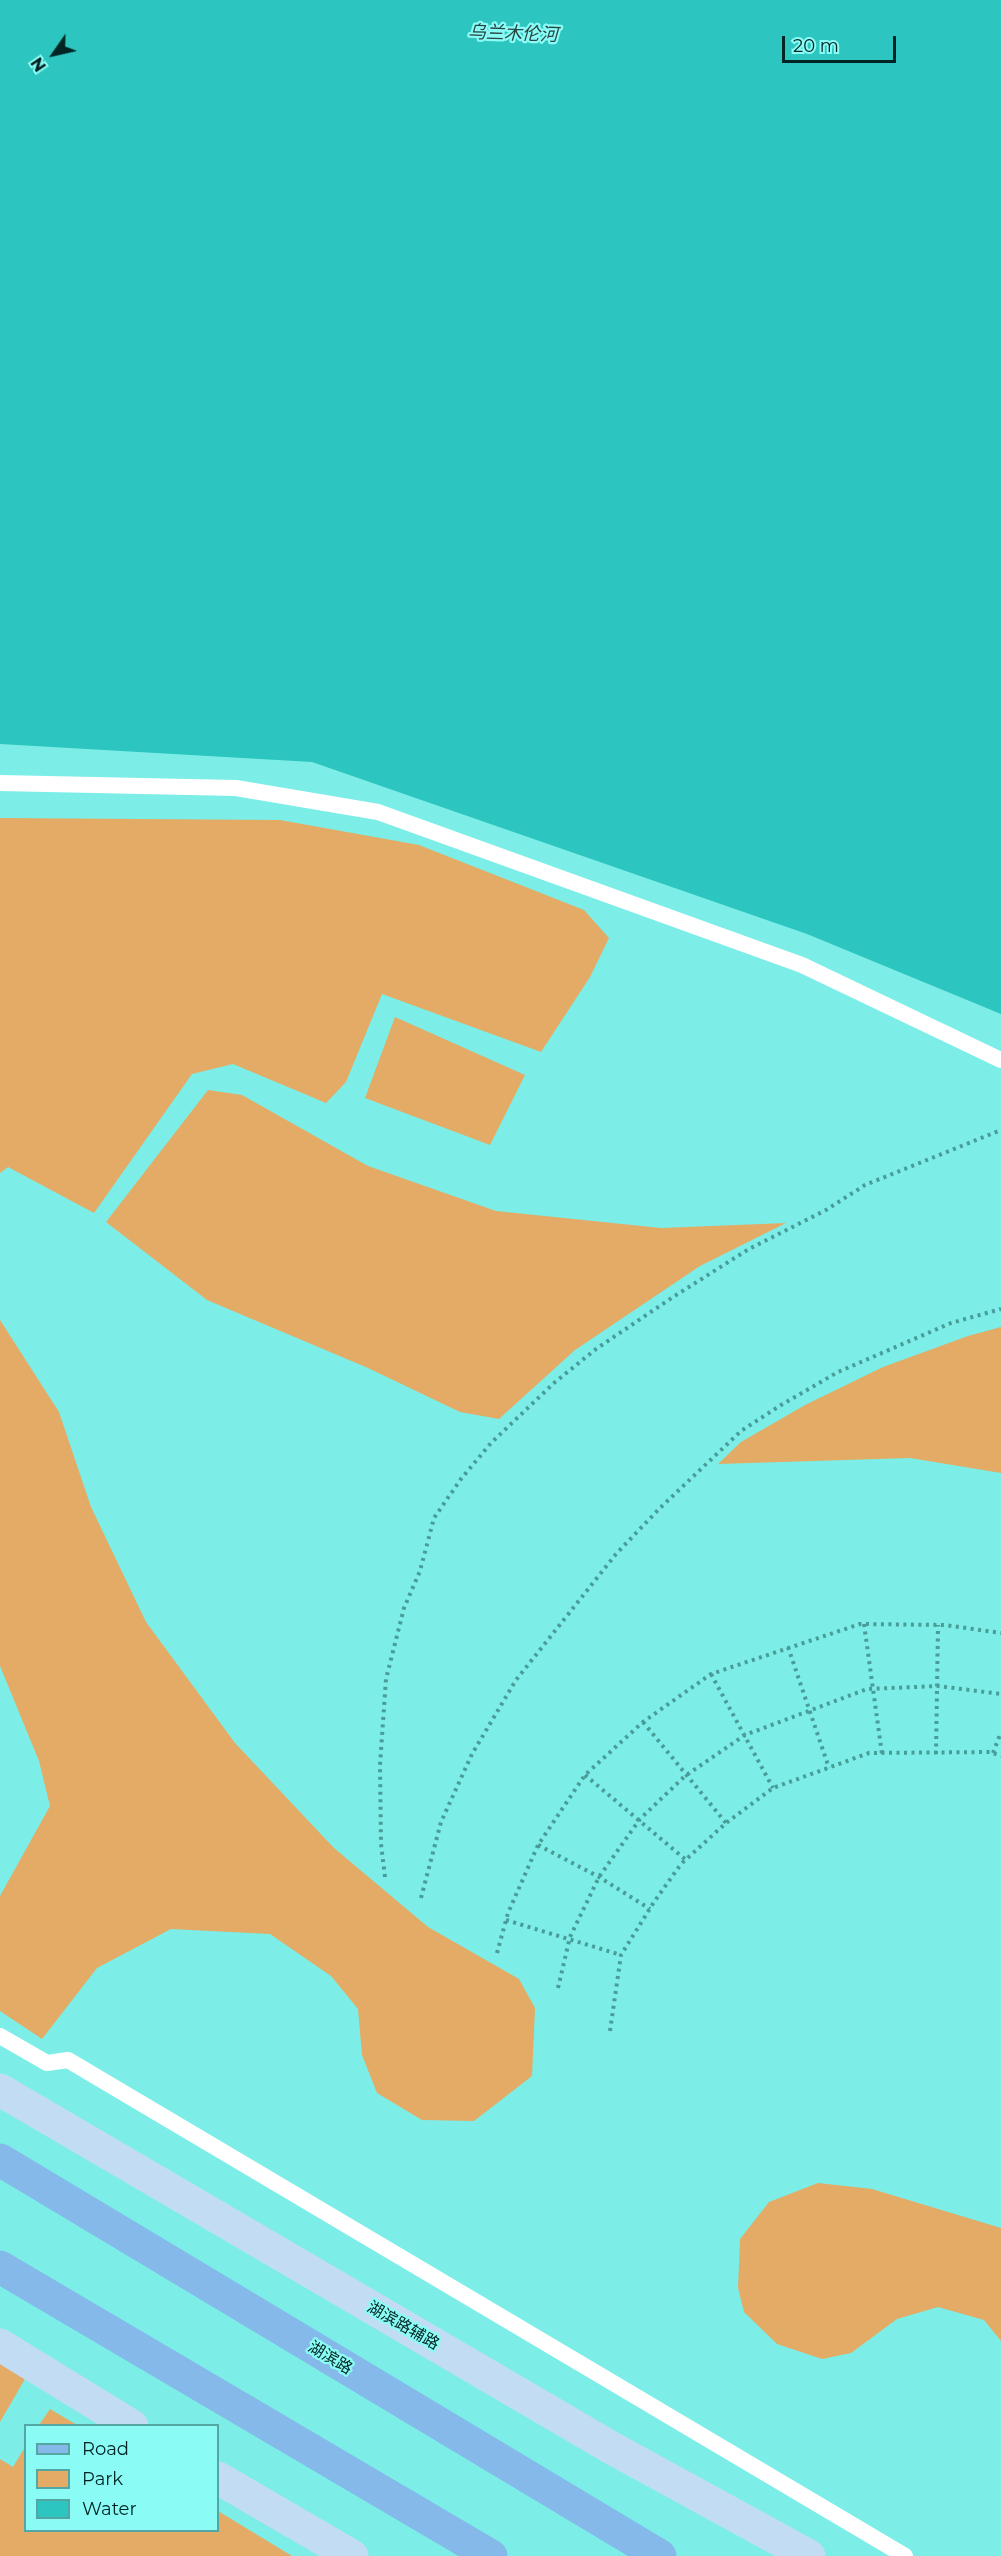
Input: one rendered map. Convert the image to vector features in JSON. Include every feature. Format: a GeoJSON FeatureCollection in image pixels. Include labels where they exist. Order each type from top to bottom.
{"type":"FeatureCollection","features":[{"type":"Feature","properties":{"kind":"main road","name":"湖滨路"},"geometry":{"type":"LineString","coordinates":[[0,2160],[660,2556]]}},
{"type":"Feature","properties":{"kind":"main road"},"geometry":{"type":"LineString","coordinates":[[0,2267],[491,2556]]}},
{"type":"Feature","properties":{"kind":"street","name":"湖滨路辅路"},"geometry":{"type":"LineString","coordinates":[[0,2090],[610,2447],[809,2556]]}},
{"type":"Feature","properties":{"kind":"street"},"geometry":{"type":"LineString","coordinates":[[0,2345],[129,2424]]}},
{"type":"Feature","properties":{"kind":"street"},"geometry":{"type":"LineString","coordinates":[[219,2479],[352,2556]]}},
{"type":"Feature","properties":{"kind":"lane"},"geometry":{"type":"LineString","coordinates":[[0,783],[236,788],[378,812],[802,965],[1001,1060]]}},
{"type":"Feature","properties":{"kind":"lane"},"geometry":{"type":"LineString","coordinates":[[0,2036],[47,2063],[68,2060],[905,2556]]}},
{"type":"Feature","properties":{"kind":"path"},"geometry":{"type":"LineString","coordinates":[[385,1877],[381,1844],[380,1777],[381,1719],[386,1679],[404,1608],[420,1571],[434,1518],[461,1479],[491,1443],[554,1383],[596,1349],[689,1286],[749,1249],[826,1210],[865,1185],[1001,1130]]}},
{"type":"Feature","properties":{"kind":"path"},"geometry":{"type":"LineString","coordinates":[[421,1898],[441,1822],[472,1754],[516,1680],[616,1554],[660,1508],[741,1431],[780,1405],[838,1372],[951,1323],[1001,1309]]}},
{"type":"Feature","properties":{"kind":"path"},"geometry":{"type":"LineString","coordinates":[[864,1624],[882,1754]]}},
{"type":"Feature","properties":{"kind":"path"},"geometry":{"type":"LineString","coordinates":[[496,1953],[506,1920],[538,1845],[585,1775],[644,1722],[711,1674],[864,1624],[938,1625],[1001,1633]]}},
{"type":"Feature","properties":{"kind":"path"},"geometry":{"type":"LineString","coordinates":[[936,1754],[938,1625]]}},
{"type":"Feature","properties":{"kind":"path"},"geometry":{"type":"LineString","coordinates":[[788,1647],[829,1768]]}},
{"type":"Feature","properties":{"kind":"path"},"geometry":{"type":"LineString","coordinates":[[711,1674],[773,1788]]}},
{"type":"Feature","properties":{"kind":"path"},"geometry":{"type":"LineString","coordinates":[[558,1988],[570,1937],[599,1877],[640,1819],[685,1776],[745,1735],[808,1709],[873,1688],[938,1686],[1001,1694]]}},
{"type":"Feature","properties":{"kind":"path"},"geometry":{"type":"LineString","coordinates":[[644,1722],[685,1776],[726,1823]]}},
{"type":"Feature","properties":{"kind":"path"},"geometry":{"type":"LineString","coordinates":[[993,1754],[1001,1731]]}},
{"type":"Feature","properties":{"kind":"path"},"geometry":{"type":"LineString","coordinates":[[610,2031],[621,1955],[650,1909],[686,1860],[726,1823],[773,1788],[869,1753],[993,1754],[1001,1756]]}},
{"type":"Feature","properties":{"kind":"path"},"geometry":{"type":"LineString","coordinates":[[585,1775],[686,1860]]}},
{"type":"Feature","properties":{"kind":"path"},"geometry":{"type":"LineString","coordinates":[[538,1845],[599,1877],[650,1909]]}},
{"type":"Feature","properties":{"kind":"path"},"geometry":{"type":"LineString","coordinates":[[506,1920],[570,1937],[621,1955]]}},
{"type":"Feature","properties":{"kind":"green space"},"geometry":{"type":"Polygon","coordinates":[[[0,818],[280,820],[419,845],[584,910],[609,938],[590,977],[541,1052],[382,994],[346,1082],[326,1103],[233,1064],[192,1074],[94,1213],[8,1167],[0,1173],[0,818]]]}},
{"type":"Feature","properties":{"kind":"green space"},"geometry":{"type":"Polygon","coordinates":[[[395,1017],[525,1075],[490,1145],[365,1098],[395,1017]]]}},
{"type":"Feature","properties":{"kind":"green space"},"geometry":{"type":"Polygon","coordinates":[[[208,1090],[242,1095],[368,1166],[496,1211],[661,1228],[786,1223],[700,1266],[575,1350],[499,1419],[460,1412],[368,1368],[207,1300],[106,1222],[208,1090]]]}},
{"type":"Feature","properties":{"kind":"green space"},"geometry":{"type":"Polygon","coordinates":[[[0,1320],[59,1412],[91,1507],[146,1622],[235,1743],[334,1848],[428,1927],[519,1979],[535,2008],[532,2076],[474,2121],[422,2120],[377,2093],[362,2055],[358,2009],[331,1976],[270,1934],[171,1929],[97,1968],[42,2039],[0,2011],[0,1896],[50,1806],[39,1761],[0,1666],[0,1320]]]}},
{"type":"Feature","properties":{"kind":"green space"},"geometry":{"type":"Polygon","coordinates":[[[1001,1327],[1001,1473],[910,1458],[718,1464],[741,1442],[805,1405],[883,1367],[968,1336],[1001,1327]]]}},
{"type":"Feature","properties":{"kind":"green space"},"geometry":{"type":"Polygon","coordinates":[[[818,2183],[872,2189],[1001,2228],[1001,2341],[984,2320],[938,2307],[897,2319],[851,2353],[822,2359],[777,2344],[744,2312],[738,2288],[740,2239],[769,2202],[818,2183]]]}},
{"type":"Feature","properties":{"kind":"green space"},"geometry":{"type":"Polygon","coordinates":[[[0,2355],[29,2372],[0,2422],[0,2355]]]}},
{"type":"Feature","properties":{"kind":"green space"},"geometry":{"type":"Polygon","coordinates":[[[50,2409],[75,2424],[40,2424],[50,2409]]]}},
{"type":"Feature","properties":{"kind":"green space"},"geometry":{"type":"Polygon","coordinates":[[[24,2449],[24,2532],[219,2532],[219,2512],[292,2556],[0,2556],[0,2459],[13,2467],[24,2449]]]}},
{"type":"Feature","properties":{"kind":"water","name":"乌兰木伦河"},"geometry":{"type":"Polygon","coordinates":[[[0,0],[1001,0],[1001,1014],[807,934],[312,762],[0,744],[0,0]]]}}]}
